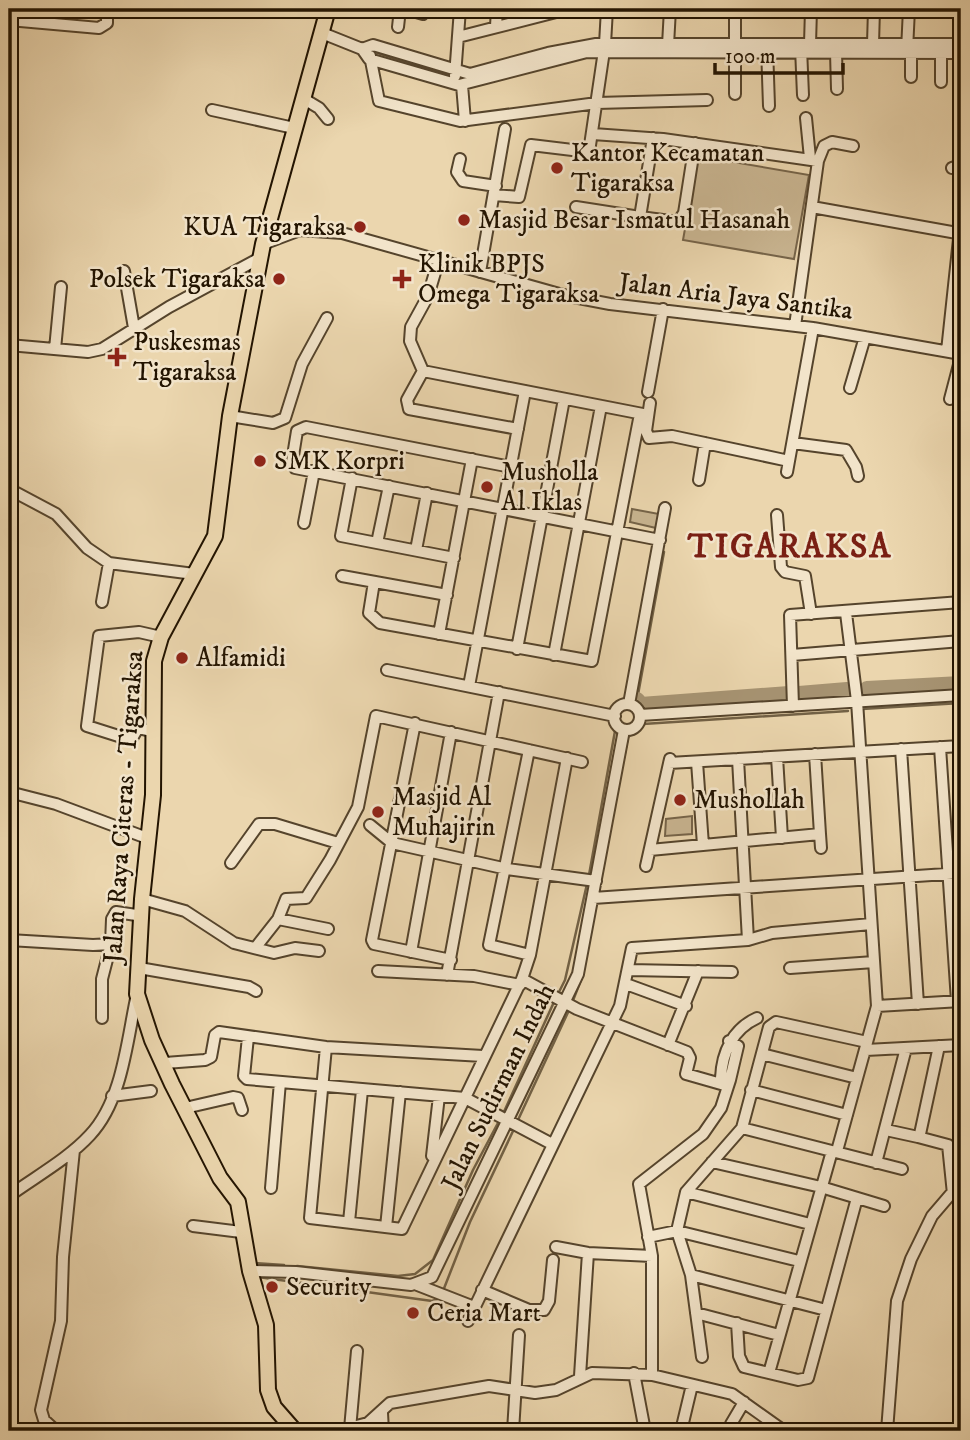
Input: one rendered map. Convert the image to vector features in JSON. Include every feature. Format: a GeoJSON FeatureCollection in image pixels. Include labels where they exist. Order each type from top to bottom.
{"type":"FeatureCollection","features":[{"type":"Feature","properties":{"kind":"main road","name":"Jalan Raya Citeras - Tigaraksa"},"geometry":{"type":"LineString","coordinates":[[295,1431],[274,1407],[268,1390],[266,1325],[250,1271],[237,1202],[220,1178],[184,1108],[152,1040],[137,994],[146,838],[153,795],[155,732],[152,683],[161,637],[212,544],[218,523],[230,416],[261,251],[328,9]]}},
{"type":"Feature","properties":{"kind":"street"},"geometry":{"type":"LineString","coordinates":[[9,20],[99,28],[107,23],[107,9]]}},
{"type":"Feature","properties":{"kind":"street"},"geometry":{"type":"LineString","coordinates":[[398,27],[400,9]]}},
{"type":"Feature","properties":{"kind":"street"},"geometry":{"type":"LineString","coordinates":[[406,9],[423,14]]}},
{"type":"Feature","properties":{"kind":"street"},"geometry":{"type":"LineString","coordinates":[[460,9],[455,72],[465,121]]}},
{"type":"Feature","properties":{"kind":"street"},"geometry":{"type":"LineString","coordinates":[[496,26],[497,9]]}},
{"type":"Feature","properties":{"kind":"street"},"geometry":{"type":"LineString","coordinates":[[458,37],[566,9]]}},
{"type":"Feature","properties":{"kind":"street"},"geometry":{"type":"LineString","coordinates":[[460,159],[457,172],[463,181],[519,197],[531,145],[587,153],[593,134],[607,9]]}},
{"type":"Feature","properties":{"kind":"street"},"geometry":{"type":"LineString","coordinates":[[668,45],[670,9]]}},
{"type":"Feature","properties":{"kind":"street"},"geometry":{"type":"LineString","coordinates":[[735,9],[735,94]]}},
{"type":"Feature","properties":{"kind":"street"},"geometry":{"type":"LineString","coordinates":[[803,95],[804,47],[811,9]]}},
{"type":"Feature","properties":{"kind":"street"},"geometry":{"type":"LineString","coordinates":[[873,44],[874,9]]}},
{"type":"Feature","properties":{"kind":"street"},"geometry":{"type":"LineString","coordinates":[[911,77],[908,50],[909,9],[961,10]]}},
{"type":"Feature","properties":{"kind":"street"},"geometry":{"type":"LineString","coordinates":[[322,33],[458,85],[549,57]]}},
{"type":"Feature","properties":{"kind":"street"},"geometry":{"type":"LineString","coordinates":[[604,49],[767,49],[873,44],[908,50]]}},
{"type":"Feature","properties":{"kind":"street"},"geometry":{"type":"LineString","coordinates":[[804,47],[836,52],[941,49],[961,44]]}},
{"type":"Feature","properties":{"kind":"street"},"geometry":{"type":"LineString","coordinates":[[368,51],[455,72],[476,73],[549,57],[604,49],[668,45],[734,49]]}},
{"type":"Feature","properties":{"kind":"street"},"geometry":{"type":"LineString","coordinates":[[767,49],[769,106]]}},
{"type":"Feature","properties":{"kind":"street"},"geometry":{"type":"LineString","coordinates":[[941,49],[961,53]]}},
{"type":"Feature","properties":{"kind":"street"},"geometry":{"type":"LineString","coordinates":[[941,49],[941,82]]}},
{"type":"Feature","properties":{"kind":"street"},"geometry":{"type":"LineString","coordinates":[[368,51],[379,101],[465,121],[597,103],[707,100]]}},
{"type":"Feature","properties":{"kind":"street"},"geometry":{"type":"LineString","coordinates":[[836,52],[837,89]]}},
{"type":"Feature","properties":{"kind":"street"},"geometry":{"type":"LineString","coordinates":[[304,99],[319,108],[328,119]]}},
{"type":"Feature","properties":{"kind":"street"},"geometry":{"type":"LineString","coordinates":[[212,110],[294,128]]}},
{"type":"Feature","properties":{"kind":"street"},"geometry":{"type":"LineString","coordinates":[[794,326],[812,207],[813,159],[806,118]]}},
{"type":"Feature","properties":{"kind":"street"},"geometry":{"type":"LineString","coordinates":[[480,272],[505,129]]}},
{"type":"Feature","properties":{"kind":"street"},"geometry":{"type":"LineString","coordinates":[[593,134],[653,138],[813,159]]}},
{"type":"Feature","properties":{"kind":"street"},"geometry":{"type":"LineString","coordinates":[[640,217],[653,138]]}},
{"type":"Feature","properties":{"kind":"street"},"geometry":{"type":"LineString","coordinates":[[813,159],[824,146],[832,142],[853,146]]}},
{"type":"Feature","properties":{"kind":"street"},"geometry":{"type":"LineString","coordinates":[[576,208],[671,222],[681,219],[695,143]]}},
{"type":"Feature","properties":{"kind":"street"},"geometry":{"type":"LineString","coordinates":[[812,207],[906,225],[959,229],[957,285],[947,351]]}},
{"type":"Feature","properties":{"kind":"street","name":"Jalan Aria Jaya Santika"},"geometry":{"type":"LineString","coordinates":[[9,345],[94,352],[300,230],[324,230],[365,238],[563,295],[610,304],[813,328],[961,355]]}},
{"type":"Feature","properties":{"kind":"street"},"geometry":{"type":"LineString","coordinates":[[424,371],[410,341],[411,327],[429,296],[439,259]]}},
{"type":"Feature","properties":{"kind":"street"},"geometry":{"type":"LineString","coordinates":[[124,271],[134,328]]}},
{"type":"Feature","properties":{"kind":"street"},"geometry":{"type":"LineString","coordinates":[[55,349],[61,287]]}},
{"type":"Feature","properties":{"kind":"street"},"geometry":{"type":"LineString","coordinates":[[374,582],[369,613],[373,620],[592,662],[617,532],[647,406],[663,309]]}},
{"type":"Feature","properties":{"kind":"street"},"geometry":{"type":"LineString","coordinates":[[230,416],[273,423],[285,418],[302,365],[327,318]]}},
{"type":"Feature","properties":{"kind":"street"},"geometry":{"type":"LineString","coordinates":[[647,406],[646,431],[649,438],[672,436],[788,467],[813,328]]}},
{"type":"Feature","properties":{"kind":"street"},"geometry":{"type":"LineString","coordinates":[[850,388],[865,337]]}},
{"type":"Feature","properties":{"kind":"street"},"geometry":{"type":"LineString","coordinates":[[950,399],[961,355]]}},
{"type":"Feature","properties":{"kind":"street"},"geometry":{"type":"LineString","coordinates":[[424,371],[601,406],[647,406]]}},
{"type":"Feature","properties":{"kind":"street"},"geometry":{"type":"LineString","coordinates":[[424,371],[407,400],[409,409],[518,429]]}},
{"type":"Feature","properties":{"kind":"street"},"geometry":{"type":"LineString","coordinates":[[469,686],[525,391]]}},
{"type":"Feature","properties":{"kind":"street"},"geometry":{"type":"LineString","coordinates":[[517,649],[564,399]]}},
{"type":"Feature","properties":{"kind":"street"},"geometry":{"type":"LineString","coordinates":[[554,655],[601,406]]}},
{"type":"Feature","properties":{"kind":"street"},"geometry":{"type":"LineString","coordinates":[[511,467],[301,428],[298,431],[293,466],[660,540]]}},
{"type":"Feature","properties":{"kind":"street"},"geometry":{"type":"LineString","coordinates":[[699,480],[705,443]]}},
{"type":"Feature","properties":{"kind":"street"},"geometry":{"type":"LineString","coordinates":[[793,443],[846,450],[856,467],[858,477]]}},
{"type":"Feature","properties":{"kind":"street"},"geometry":{"type":"LineString","coordinates":[[439,634],[472,459]]}},
{"type":"Feature","properties":{"kind":"street"},"geometry":{"type":"LineString","coordinates":[[304,523],[314,471]]}},
{"type":"Feature","properties":{"kind":"street"},"geometry":{"type":"LineString","coordinates":[[352,478],[340,535],[454,558]]}},
{"type":"Feature","properties":{"kind":"street"},"geometry":{"type":"LineString","coordinates":[[377,543],[389,486]]}},
{"type":"Feature","properties":{"kind":"street"},"geometry":{"type":"LineString","coordinates":[[9,489],[56,514],[87,548],[109,563],[194,574]]}},
{"type":"Feature","properties":{"kind":"street"},"geometry":{"type":"LineString","coordinates":[[416,551],[426,494]]}},
{"type":"Feature","properties":{"kind":"street"},"geometry":{"type":"LineString","coordinates":[[629,704],[665,508]]}},
{"type":"Feature","properties":{"kind":"street"},"geometry":{"type":"LineString","coordinates":[[778,515],[781,566],[785,572],[805,576],[811,614]]}},
{"type":"Feature","properties":{"kind":"street"},"geometry":{"type":"LineString","coordinates":[[102,602],[109,563]]}},
{"type":"Feature","properties":{"kind":"street"},"geometry":{"type":"LineString","coordinates":[[342,576],[447,594]]}},
{"type":"Feature","properties":{"kind":"street"},"geometry":{"type":"LineString","coordinates":[[793,706],[788,618],[793,613],[846,613],[961,602]]}},
{"type":"Feature","properties":{"kind":"street"},"geometry":{"type":"LineString","coordinates":[[769,1373],[799,1261],[821,1187],[847,1115],[877,1006],[857,701],[846,613]]}},
{"type":"Feature","properties":{"kind":"street"},"geometry":{"type":"LineString","coordinates":[[155,732],[138,727],[131,740],[88,726],[99,636],[132,632],[161,637]]}},
{"type":"Feature","properties":{"kind":"street"},"geometry":{"type":"LineString","coordinates":[[792,655],[961,641]]}},
{"type":"Feature","properties":{"kind":"street"},"geometry":{"type":"LineString","coordinates":[[387,670],[615,716]]}},
{"type":"Feature","properties":{"kind":"street"},"geometry":{"type":"LineString","coordinates":[[447,975],[499,692]]}},
{"type":"Feature","properties":{"kind":"street"},"geometry":{"type":"LineString","coordinates":[[640,715],[961,695]]}},
{"type":"Feature","properties":{"kind":"street"},"geometry":{"type":"LineString","coordinates":[[629,704],[639,710],[640,715],[638,725],[624,730],[618,726],[615,716],[619,706],[629,704]]}},
{"type":"Feature","properties":{"kind":"street"},"geometry":{"type":"LineString","coordinates":[[256,947],[278,919],[286,898],[306,898],[358,807],[374,718],[415,723],[582,762]]}},
{"type":"Feature","properties":{"kind":"street"},"geometry":{"type":"LineString","coordinates":[[415,723],[372,940],[374,944],[451,960]]}},
{"type":"Feature","properties":{"kind":"street","name":"Jalan Sudirman Indah"},"geometry":{"type":"LineString","coordinates":[[415,1284],[432,1277],[578,974],[624,730]]}},
{"type":"Feature","properties":{"kind":"street"},"geometry":{"type":"LineString","coordinates":[[411,952],[451,732]]}},
{"type":"Feature","properties":{"kind":"street"},"geometry":{"type":"LineString","coordinates":[[646,866],[670,761],[697,762],[961,746]]}},
{"type":"Feature","properties":{"kind":"street"},"geometry":{"type":"LineString","coordinates":[[877,1006],[959,1001],[940,747]]}},
{"type":"Feature","properties":{"kind":"street"},"geometry":{"type":"LineString","coordinates":[[901,749],[918,1004]]}},
{"type":"Feature","properties":{"kind":"street"},"geometry":{"type":"LineString","coordinates":[[529,750],[507,869],[489,945],[530,955]]}},
{"type":"Feature","properties":{"kind":"street"},"geometry":{"type":"LineString","coordinates":[[815,754],[821,848]]}},
{"type":"Feature","properties":{"kind":"street"},"geometry":{"type":"LineString","coordinates":[[777,757],[782,838]]}},
{"type":"Feature","properties":{"kind":"street"},"geometry":{"type":"LineString","coordinates":[[326,1046],[310,1218],[402,1229],[521,982],[530,955],[567,758]]}},
{"type":"Feature","properties":{"kind":"street"},"geometry":{"type":"LineString","coordinates":[[738,759],[748,940]]}},
{"type":"Feature","properties":{"kind":"street"},"geometry":{"type":"LineString","coordinates":[[697,762],[703,845]]}},
{"type":"Feature","properties":{"kind":"street"},"geometry":{"type":"LineString","coordinates":[[9,792],[56,804],[146,838]]}},
{"type":"Feature","properties":{"kind":"street"},"geometry":{"type":"LineString","coordinates":[[231,863],[259,824],[275,824],[338,843]]}},
{"type":"Feature","properties":{"kind":"street"},"geometry":{"type":"LineString","coordinates":[[370,825],[392,843],[507,869],[596,881]]}},
{"type":"Feature","properties":{"kind":"street"},"geometry":{"type":"LineString","coordinates":[[650,850],[820,834]]}},
{"type":"Feature","properties":{"kind":"street"},"geometry":{"type":"LineString","coordinates":[[593,898],[961,873]]}},
{"type":"Feature","properties":{"kind":"street"},"geometry":{"type":"LineString","coordinates":[[142,899],[177,908],[234,943],[274,953],[295,948],[319,951]]}},
{"type":"Feature","properties":{"kind":"street"},"geometry":{"type":"LineString","coordinates":[[102,1018],[102,979],[111,944],[113,915],[119,912],[143,916]]}},
{"type":"Feature","properties":{"kind":"street"},"geometry":{"type":"LineString","coordinates":[[278,919],[328,929]]}},
{"type":"Feature","properties":{"kind":"street"},"geometry":{"type":"LineString","coordinates":[[468,1321],[611,1023],[626,984],[631,950],[637,945],[748,940],[772,933],[871,924]]}},
{"type":"Feature","properties":{"kind":"street"},"geometry":{"type":"LineString","coordinates":[[9,940],[93,946],[111,944]]}},
{"type":"Feature","properties":{"kind":"street"},"geometry":{"type":"LineString","coordinates":[[790,968],[874,962]]}},
{"type":"Feature","properties":{"kind":"street"},"geometry":{"type":"LineString","coordinates":[[139,968],[249,987],[256,991]]}},
{"type":"Feature","properties":{"kind":"street"},"geometry":{"type":"LineString","coordinates":[[629,970],[732,972]]}},
{"type":"Feature","properties":{"kind":"street"},"geometry":{"type":"LineString","coordinates":[[377,971],[521,982],[611,1023],[687,1052],[690,1058],[686,1074],[729,1083]]}},
{"type":"Feature","properties":{"kind":"street"},"geometry":{"type":"LineString","coordinates":[[668,1045],[698,971]]}},
{"type":"Feature","properties":{"kind":"street"},"geometry":{"type":"LineString","coordinates":[[626,984],[686,1006]]}},
{"type":"Feature","properties":{"kind":"street"},"geometry":{"type":"LineString","coordinates":[[9,1196],[74,1150],[100,1123],[112,1096],[137,994]]}},
{"type":"Feature","properties":{"kind":"street"},"geometry":{"type":"LineString","coordinates":[[729,1083],[720,1078],[729,1041],[747,1022],[757,1018]]}},
{"type":"Feature","properties":{"kind":"street"},"geometry":{"type":"LineString","coordinates":[[702,1357],[691,1275],[677,1231],[686,1192],[742,1128],[769,1027],[776,1022],[866,1046],[906,1048],[961,1045]]}},
{"type":"Feature","properties":{"kind":"street"},"geometry":{"type":"LineString","coordinates":[[165,1063],[205,1060],[212,1054],[217,1032],[326,1046],[484,1056]]}},
{"type":"Feature","properties":{"kind":"street"},"geometry":{"type":"LineString","coordinates":[[248,1037],[244,1076],[247,1079],[465,1098],[552,1144]]}},
{"type":"Feature","properties":{"kind":"street"},"geometry":{"type":"LineString","coordinates":[[918,1137],[932,1088],[939,1046]]}},
{"type":"Feature","properties":{"kind":"street"},"geometry":{"type":"LineString","coordinates":[[876,1163],[906,1048]]}},
{"type":"Feature","properties":{"kind":"street"},"geometry":{"type":"LineString","coordinates":[[762,1055],[857,1078]]}},
{"type":"Feature","properties":{"kind":"street"},"geometry":{"type":"LineString","coordinates":[[271,1188],[281,1082]]}},
{"type":"Feature","properties":{"kind":"street"},"geometry":{"type":"LineString","coordinates":[[652,1375],[652,1256],[640,1181],[703,1133],[721,1108],[729,1083]]}},
{"type":"Feature","properties":{"kind":"street"},"geometry":{"type":"LineString","coordinates":[[349,1222],[362,1090]]}},
{"type":"Feature","properties":{"kind":"street"},"geometry":{"type":"LineString","coordinates":[[751,1090],[847,1115]]}},
{"type":"Feature","properties":{"kind":"street"},"geometry":{"type":"LineString","coordinates":[[112,1096],[151,1091]]}},
{"type":"Feature","properties":{"kind":"street"},"geometry":{"type":"LineString","coordinates":[[386,1227],[400,1092]]}},
{"type":"Feature","properties":{"kind":"street"},"geometry":{"type":"LineString","coordinates":[[432,1163],[439,1096]]}},
{"type":"Feature","properties":{"kind":"street"},"geometry":{"type":"LineString","coordinates":[[184,1108],[233,1097],[238,1098],[242,1110]]}},
{"type":"Feature","properties":{"kind":"street"},"geometry":{"type":"LineString","coordinates":[[742,1128],[902,1169]]}},
{"type":"Feature","properties":{"kind":"street"},"geometry":{"type":"LineString","coordinates":[[886,1130],[948,1145],[957,1191],[932,1216],[911,1259],[897,1301],[887,1431]]}},
{"type":"Feature","properties":{"kind":"street"},"geometry":{"type":"LineString","coordinates":[[56,1431],[44,1420],[41,1410],[61,1321],[63,1257],[74,1150]]}},
{"type":"Feature","properties":{"kind":"street"},"geometry":{"type":"LineString","coordinates":[[712,1162],[821,1187],[884,1206]]}},
{"type":"Feature","properties":{"kind":"street"},"geometry":{"type":"LineString","coordinates":[[686,1192],[810,1224]]}},
{"type":"Feature","properties":{"kind":"street"},"geometry":{"type":"LineString","coordinates":[[737,1323],[739,1356],[744,1367],[798,1380],[808,1378],[857,1198]]}},
{"type":"Feature","properties":{"kind":"street"},"geometry":{"type":"LineString","coordinates":[[193,1226],[242,1232]]}},
{"type":"Feature","properties":{"kind":"street"},"geometry":{"type":"LineString","coordinates":[[648,1237],[677,1231],[799,1261]]}},
{"type":"Feature","properties":{"kind":"street"},"geometry":{"type":"LineString","coordinates":[[556,1247],[588,1253],[652,1256]]}},
{"type":"Feature","properties":{"kind":"street"},"geometry":{"type":"LineString","coordinates":[[580,1376],[588,1253]]}},
{"type":"Feature","properties":{"kind":"street"},"geometry":{"type":"LineString","coordinates":[[482,1290],[529,1310],[544,1310],[549,1301],[553,1260]]}},
{"type":"Feature","properties":{"kind":"street"},"geometry":{"type":"LineString","coordinates":[[250,1271],[415,1284],[474,1307]]}},
{"type":"Feature","properties":{"kind":"street"},"geometry":{"type":"LineString","coordinates":[[691,1275],[825,1310]]}},
{"type":"Feature","properties":{"kind":"street"},"geometry":{"type":"LineString","coordinates":[[696,1313],[779,1335]]}},
{"type":"Feature","properties":{"kind":"street"},"geometry":{"type":"LineString","coordinates":[[513,1431],[519,1335]]}},
{"type":"Feature","properties":{"kind":"street"},"geometry":{"type":"LineString","coordinates":[[350,1429],[358,1351]]}},
{"type":"Feature","properties":{"kind":"street"},"geometry":{"type":"LineString","coordinates":[[337,1431],[368,1423],[390,1403],[416,1397],[489,1386],[535,1393],[556,1390],[580,1376],[592,1373],[652,1375],[732,1394],[783,1431]]}},
{"type":"Feature","properties":{"kind":"street"},"geometry":{"type":"LineString","coordinates":[[634,1373],[645,1431]]}},
{"type":"Feature","properties":{"kind":"street"},"geometry":{"type":"LineString","coordinates":[[681,1431],[692,1385]]}},
{"type":"Feature","properties":{"kind":"street"},"geometry":{"type":"LineString","coordinates":[[730,1424],[744,1402]]}},
{"type":"Feature","properties":{"kind":"street"},"geometry":{"type":"LineString","coordinates":[[382,1413],[383,1431]]}},
{"type":"Feature","properties":{"kind":"shaded area"},"geometry":{"type":"Polygon","coordinates":[[[698,156],[809,175],[794,259],[683,240],[698,156]]]}},
{"type":"Feature","properties":{"kind":"shaded area"},"geometry":{"type":"Polygon","coordinates":[[[632,509],[659,514],[656,528],[630,522],[632,509]]]}},
{"type":"Feature","properties":{"kind":"shaded area"},"geometry":{"type":"Polygon","coordinates":[[[692,816],[692,834],[665,836],[666,819],[692,816]]]}},
{"type":"Feature","properties":{"kind":"waterway"},"geometry":{"type":"LineString","coordinates":[[378,53],[447,75]]}},
{"type":"Feature","properties":{"kind":"waterway"},"geometry":{"type":"LineString","coordinates":[[637,700],[664,552]]}},
{"type":"Feature","properties":{"kind":"waterway"},"geometry":{"type":"LineString","coordinates":[[867,689],[961,684]]}},
{"type":"Feature","properties":{"kind":"waterway"},"geometry":{"type":"LineString","coordinates":[[799,694],[847,690]]}},
{"type":"Feature","properties":{"kind":"waterway"},"geometry":{"type":"LineString","coordinates":[[637,700],[641,705],[789,694]]}},
{"type":"Feature","properties":{"kind":"waterway"},"geometry":{"type":"LineString","coordinates":[[862,709],[961,703]]}},
{"type":"Feature","properties":{"kind":"waterway"},"geometry":{"type":"LineString","coordinates":[[624,758],[628,737],[643,724],[848,711]]}},
{"type":"Feature","properties":{"kind":"waterway"},"geometry":{"type":"LineString","coordinates":[[589,875],[615,731]]}},
{"type":"Feature","properties":{"kind":"waterway"},"geometry":{"type":"LineString","coordinates":[[558,994],[565,980],[587,884]]}},
{"type":"Feature","properties":{"kind":"waterway"},"geometry":{"type":"LineString","coordinates":[[572,1003],[581,980]]}},
{"type":"Feature","properties":{"kind":"waterway"},"geometry":{"type":"LineString","coordinates":[[503,1114],[554,1002]]}},
{"type":"Feature","properties":{"kind":"waterway"},"geometry":{"type":"LineString","coordinates":[[518,1120],[570,1008]]}},
{"type":"Feature","properties":{"kind":"waterway"},"geometry":{"type":"LineString","coordinates":[[297,1266],[398,1276],[415,1274],[433,1260],[473,1170],[499,1121]]}},
{"type":"Feature","properties":{"kind":"waterway"},"geometry":{"type":"LineString","coordinates":[[443,1291],[470,1222],[514,1129]]}},
{"type":"Feature","properties":{"kind":"waterway"},"geometry":{"type":"LineString","coordinates":[[253,1263],[284,1265]]}},
{"type":"Feature","properties":{"kind":"waterway"},"geometry":{"type":"LineString","coordinates":[[258,1277],[432,1301],[441,1298]]}},
{"type":"Feature","properties":{"kind":"place","name":"Kantor Kecamatan Tigaraksa"},"geometry":{"type":"Point","coordinates":[557,168]}},
{"type":"Feature","properties":{"kind":"place","name":"Masjid Besar Ismatul Hasanah"},"geometry":{"type":"Point","coordinates":[464,220]}},
{"type":"Feature","properties":{"kind":"place","name":"KUA Tigaraksa"},"geometry":{"type":"Point","coordinates":[360,227]}},
{"type":"Feature","properties":{"kind":"place","name":"Polsek Tigaraksa"},"geometry":{"type":"Point","coordinates":[279,279]}},
{"type":"Feature","properties":{"kind":"place","name":"Klinik BPJS Omega Tigaraksa"},"geometry":{"type":"Point","coordinates":[402,279]}},
{"type":"Feature","properties":{"kind":"place","name":"Puskesmas Tigaraksa"},"geometry":{"type":"Point","coordinates":[117,357]}},
{"type":"Feature","properties":{"kind":"place","name":"SMK Korpri"},"geometry":{"type":"Point","coordinates":[260,461]}},
{"type":"Feature","properties":{"kind":"place","name":"Musholla Al Iklas"},"geometry":{"type":"Point","coordinates":[487,487]}},
{"type":"Feature","properties":{"kind":"place","name":"Alfamidi"},"geometry":{"type":"Point","coordinates":[182,658]}},
{"type":"Feature","properties":{"kind":"place","name":"Mushollah"},"geometry":{"type":"Point","coordinates":[680,800]}},
{"type":"Feature","properties":{"kind":"place","name":"Masjid Al Muhajirin"},"geometry":{"type":"Point","coordinates":[378,812]}},
{"type":"Feature","properties":{"kind":"place","name":"Security"},"geometry":{"type":"Point","coordinates":[272,1287]}},
{"type":"Feature","properties":{"kind":"place","name":"Ceria Mart"},"geometry":{"type":"Point","coordinates":[413,1313]}},
{"type":"Feature","properties":{"kind":"district","name":"TIGARAKSA"},"geometry":{"type":"Point","coordinates":[790,547]}}]}
